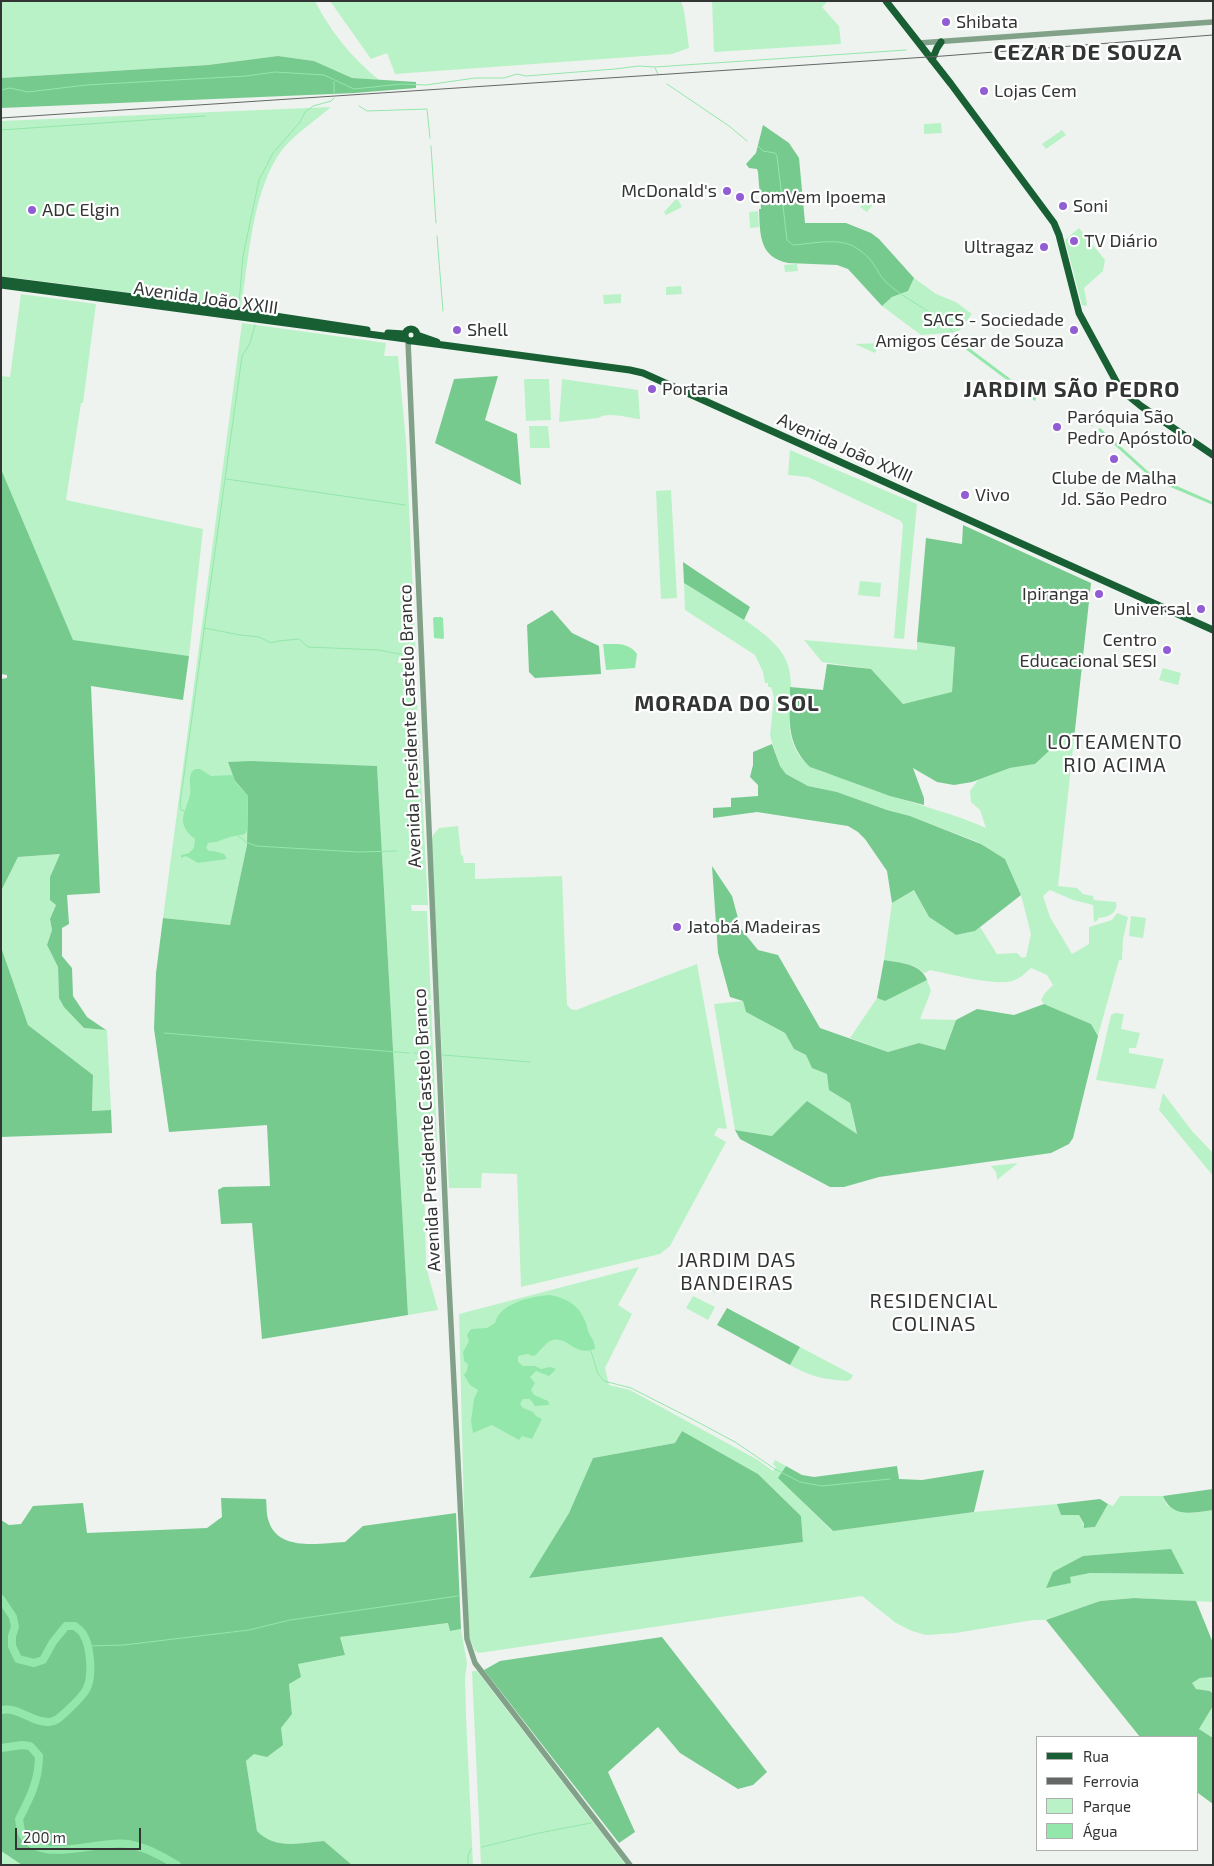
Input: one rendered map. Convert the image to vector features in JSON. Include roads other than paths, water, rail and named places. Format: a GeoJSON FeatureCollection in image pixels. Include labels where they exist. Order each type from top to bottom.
{"type":"FeatureCollection","features":[{"type":"Feature","properties":{"kind":"main road"},"geometry":{"type":"LineString","coordinates":[[886,1],[1054,222],[1079,313],[1117,383],[1125,393],[1141,406],[1213,455]]}},
{"type":"Feature","properties":{"kind":"main road"},"geometry":{"type":"LineString","coordinates":[[933,62],[937,48],[942,42]]}},
{"type":"Feature","properties":{"kind":"main road","name":"Avenida João XXIII"},"geometry":{"type":"LineString","coordinates":[[1,280],[242,311],[385,333],[450,346],[643,373],[1213,630]]}},
{"type":"Feature","properties":{"kind":"main road","name":"Avenida João XXIII"},"geometry":{"type":"LineString","coordinates":[[1,285],[410,338]]}},
{"type":"Feature","properties":{"kind":"street"},"geometry":{"type":"LineString","coordinates":[[919,43],[1213,22]]}},
{"type":"Feature","properties":{"kind":"street","name":"Avenida Presidente Castelo Branco"},"geometry":{"type":"LineString","coordinates":[[410,338],[446,1236],[467,1639],[475,1663],[630,1865]]}},
{"type":"Feature","properties":{"kind":"water"},"geometry":{"type":"Polygon","coordinates":[[[965,345],[1036,398],[1035,401],[964,348],[965,345]]]}},
{"type":"Feature","properties":{"kind":"water"},"geometry":{"type":"Polygon","coordinates":[[[1100,428],[1151,474],[1150,477],[1098,430],[1100,428]]]}},
{"type":"Feature","properties":{"kind":"water"},"geometry":{"type":"Polygon","coordinates":[[[1152,475],[1213,502],[1213,505],[1154,480],[1151,477],[1152,475]]]}},
{"type":"Feature","properties":{"kind":"water"},"geometry":{"type":"Polygon","coordinates":[[[433,618],[443,618],[443,639],[434,638],[433,618]]]}},
{"type":"Feature","properties":{"kind":"water"},"geometry":{"type":"Polygon","coordinates":[[[603,644],[622,644],[634,650],[637,654],[635,668],[606,670],[603,644]]]}},
{"type":"Feature","properties":{"kind":"water"},"geometry":{"type":"Polygon","coordinates":[[[195,769],[200,769],[211,776],[233,775],[235,782],[248,796],[247,830],[245,834],[208,843],[206,848],[209,851],[224,854],[227,859],[198,863],[186,856],[181,858],[181,855],[189,853],[194,848],[195,839],[185,828],[183,818],[190,795],[191,774],[195,769]]]}},
{"type":"Feature","properties":{"kind":"water"},"geometry":{"type":"Polygon","coordinates":[[[550,1295],[567,1301],[576,1307],[586,1323],[595,1349],[588,1351],[576,1349],[563,1341],[553,1340],[534,1356],[527,1354],[518,1356],[518,1362],[523,1366],[556,1369],[549,1376],[536,1371],[530,1377],[535,1383],[531,1390],[534,1395],[548,1401],[549,1405],[535,1406],[530,1399],[523,1399],[520,1404],[523,1408],[533,1412],[542,1419],[532,1439],[522,1436],[519,1440],[492,1425],[473,1433],[471,1421],[474,1399],[478,1390],[470,1385],[464,1375],[468,1364],[464,1361],[463,1352],[469,1341],[467,1335],[471,1329],[487,1328],[495,1323],[503,1310],[518,1302],[550,1295]]]}},
{"type":"Feature","properties":{"kind":"waterway"},"geometry":{"type":"LineString","coordinates":[[1,90],[10,88],[28,92],[86,85],[246,76],[275,72],[324,75],[354,89],[401,84],[426,85],[475,78],[504,78],[517,74],[526,76],[639,66],[655,67],[906,50]]}},
{"type":"Feature","properties":{"kind":"waterway"},"geometry":{"type":"LineString","coordinates":[[655,68],[658,74]]}},
{"type":"Feature","properties":{"kind":"waterway"},"geometry":{"type":"LineString","coordinates":[[334,82],[334,93]]}},
{"type":"Feature","properties":{"kind":"waterway"},"geometry":{"type":"LineString","coordinates":[[667,84],[729,126],[747,141]]}},
{"type":"Feature","properties":{"kind":"waterway"},"geometry":{"type":"LineString","coordinates":[[239,303],[243,256],[259,180],[273,153],[300,122],[305,112],[313,106],[331,101],[334,98]]}},
{"type":"Feature","properties":{"kind":"waterway"},"geometry":{"type":"LineString","coordinates":[[359,106],[367,111],[427,109],[430,138]]}},
{"type":"Feature","properties":{"kind":"waterway"},"geometry":{"type":"LineString","coordinates":[[1,130],[205,116]]}},
{"type":"Feature","properties":{"kind":"waterway"},"geometry":{"type":"LineString","coordinates":[[431,146],[436,223]]}},
{"type":"Feature","properties":{"kind":"waterway"},"geometry":{"type":"LineString","coordinates":[[758,146],[763,151],[775,153],[777,156],[787,240],[793,245],[830,242],[851,245],[864,253],[885,281],[893,288],[937,318],[953,332]]}},
{"type":"Feature","properties":{"kind":"waterway"},"geometry":{"type":"LineString","coordinates":[[437,236],[443,311]]}},
{"type":"Feature","properties":{"kind":"waterway"},"geometry":{"type":"LineString","coordinates":[[184,811],[181,810],[180,804],[242,356],[250,343],[255,325]]}},
{"type":"Feature","properties":{"kind":"waterway"},"geometry":{"type":"LineString","coordinates":[[226,479],[405,505]]}},
{"type":"Feature","properties":{"kind":"waterway"},"geometry":{"type":"LineString","coordinates":[[204,628],[259,637],[271,643],[299,639],[308,647],[379,650],[399,654],[412,653]]}},
{"type":"Feature","properties":{"kind":"waterway"},"geometry":{"type":"LineString","coordinates":[[238,836],[256,846],[358,852],[397,851]]}},
{"type":"Feature","properties":{"kind":"waterway"},"geometry":{"type":"LineString","coordinates":[[164,1033],[409,1053]]}},
{"type":"Feature","properties":{"kind":"waterway"},"geometry":{"type":"LineString","coordinates":[[414,1053],[432,1054]]}},
{"type":"Feature","properties":{"kind":"waterway"},"geometry":{"type":"LineString","coordinates":[[443,1055],[530,1062]]}},
{"type":"Feature","properties":{"kind":"waterway"},"geometry":{"type":"LineString","coordinates":[[591,1351],[598,1374],[604,1381],[631,1388],[692,1419],[735,1442],[775,1469],[800,1482],[822,1486],[890,1479]]}},
{"type":"Feature","properties":{"kind":"waterway"},"geometry":{"type":"LineString","coordinates":[[88,1646],[124,1645],[249,1630],[290,1620],[458,1596]]}},
{"type":"Feature","properties":{"kind":"waterway"},"geometry":{"type":"LineString","coordinates":[[1,1599],[13,1617],[15,1627],[12,1636],[12,1646],[18,1659],[34,1663],[43,1660],[53,1642],[66,1626],[75,1626],[86,1639],[90,1670],[90,1678],[84,1693],[68,1710],[54,1721],[43,1722],[13,1710],[1,1710]]}},
{"type":"Feature","properties":{"kind":"waterway"},"geometry":{"type":"LineString","coordinates":[[1,1748],[22,1745],[30,1746],[39,1756],[36,1781],[19,1819],[22,1834],[31,1843],[42,1848],[56,1850],[116,1843],[135,1845],[177,1865]]}},
{"type":"Feature","properties":{"kind":"waterway"},"geometry":{"type":"LineString","coordinates":[[482,1847],[591,1823]]}},
{"type":"Feature","properties":{"kind":"waterway"},"geometry":{"type":"LineString","coordinates":[[468,1865],[468,1856],[471,1849]]}},
{"type":"Feature","properties":{"kind":"railway"},"geometry":{"type":"LineString","coordinates":[[1,118],[943,56],[1213,35]]}},
{"type":"Feature","properties":{"kind":"place","name":"Shibata"},"geometry":{"type":"Point","coordinates":[946,22]}},
{"type":"Feature","properties":{"kind":"place","name":"Lojas Cem"},"geometry":{"type":"Point","coordinates":[984,91]}},
{"type":"Feature","properties":{"kind":"place","name":"McDonald's"},"geometry":{"type":"Point","coordinates":[727,191]}},
{"type":"Feature","properties":{"kind":"place","name":"ComVem Ipoema"},"geometry":{"type":"Point","coordinates":[740,197]}},
{"type":"Feature","properties":{"kind":"place","name":"Soni"},"geometry":{"type":"Point","coordinates":[1063,206]}},
{"type":"Feature","properties":{"kind":"place","name":"ADC Elgin"},"geometry":{"type":"Point","coordinates":[32,210]}},
{"type":"Feature","properties":{"kind":"place","name":"TV Diário"},"geometry":{"type":"Point","coordinates":[1074,241]}},
{"type":"Feature","properties":{"kind":"place","name":"Ultragaz"},"geometry":{"type":"Point","coordinates":[1044,247]}},
{"type":"Feature","properties":{"kind":"place","name":"Shell"},"geometry":{"type":"Point","coordinates":[457,330]}},
{"type":"Feature","properties":{"kind":"place","name":"SACS - Sociedade Amigos César de Souza"},"geometry":{"type":"Point","coordinates":[1074,330]}},
{"type":"Feature","properties":{"kind":"place","name":"Portaria"},"geometry":{"type":"Point","coordinates":[652,389]}},
{"type":"Feature","properties":{"kind":"place","name":"Paróquia São Pedro Apóstolo"},"geometry":{"type":"Point","coordinates":[1057,427]}},
{"type":"Feature","properties":{"kind":"place","name":"Clube de Malha Jd. São Pedro"},"geometry":{"type":"Point","coordinates":[1114,459]}},
{"type":"Feature","properties":{"kind":"place","name":"Vivo"},"geometry":{"type":"Point","coordinates":[965,495]}},
{"type":"Feature","properties":{"kind":"place","name":"Ipiranga"},"geometry":{"type":"Point","coordinates":[1099,594]}},
{"type":"Feature","properties":{"kind":"place","name":"Universal"},"geometry":{"type":"Point","coordinates":[1201,609]}},
{"type":"Feature","properties":{"kind":"place","name":"Centro Educacional SESI"},"geometry":{"type":"Point","coordinates":[1167,650]}},
{"type":"Feature","properties":{"kind":"place","name":"Jatobá Madeiras"},"geometry":{"type":"Point","coordinates":[677,927]}},
{"type":"Feature","properties":{"kind":"district","name":"CEZAR DE SOUZA"},"geometry":{"type":"Point","coordinates":[1088,53]}},
{"type":"Feature","properties":{"kind":"district","name":"JARDIM SÃO PEDRO"},"geometry":{"type":"Point","coordinates":[1072,390]}},
{"type":"Feature","properties":{"kind":"district","name":"MORADA DO SOL"},"geometry":{"type":"Point","coordinates":[727,704]}},
{"type":"Feature","properties":{"kind":"district","name":"LOTEAMENTO RIO ACIMA"},"geometry":{"type":"Point","coordinates":[1115,754]}},
{"type":"Feature","properties":{"kind":"district","name":"JARDIM DAS BANDEIRAS"},"geometry":{"type":"Point","coordinates":[737,1272]}},
{"type":"Feature","properties":{"kind":"district","name":"RESIDENCIAL COLINAS"},"geometry":{"type":"Point","coordinates":[934,1312]}}]}
